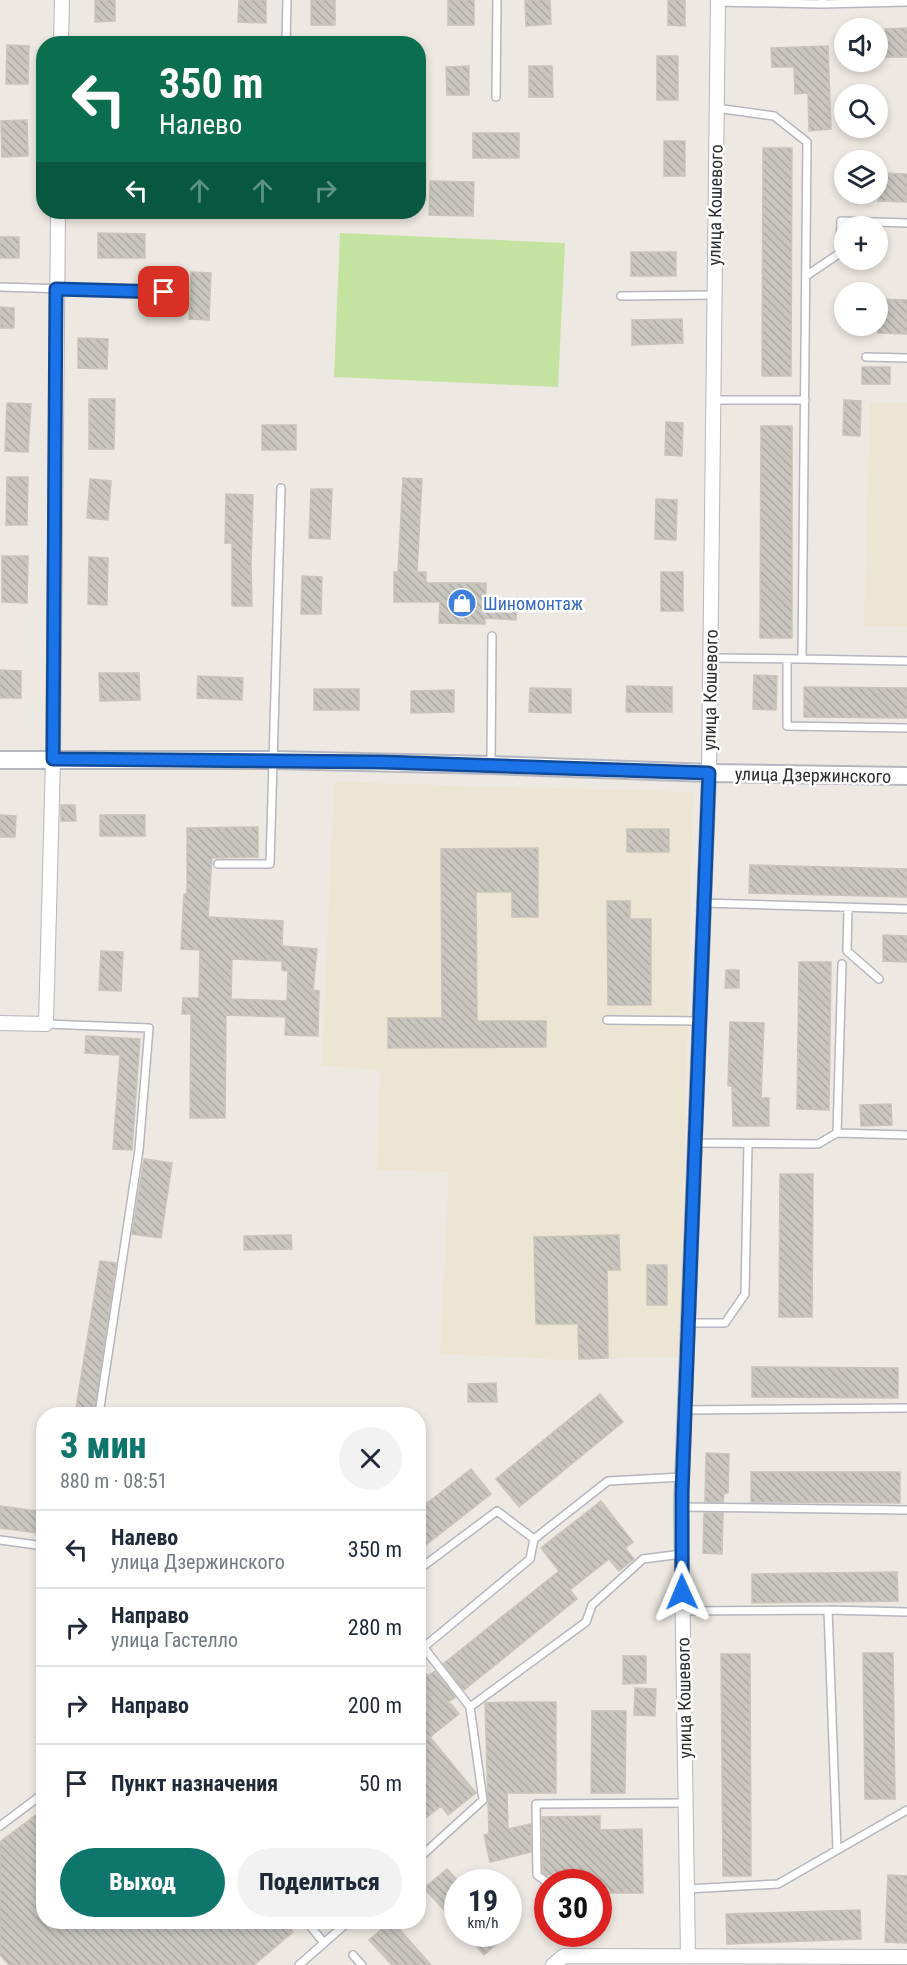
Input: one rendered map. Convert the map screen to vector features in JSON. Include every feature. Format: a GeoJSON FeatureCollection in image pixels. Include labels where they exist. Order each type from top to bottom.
{"type":"FeatureCollection","features":[{"type":"Feature","properties":{"kind":"street"},"geometry":{"type":"LineString","coordinates":[[61,36],[62,0]]}},
{"type":"Feature","properties":{"kind":"street","name":"улица Кошевого"},"geometry":{"type":"LineString","coordinates":[[688,1956],[681,1507],[709,773],[718,1]]}},
{"type":"Feature","properties":{"kind":"street"},"geometry":{"type":"LineString","coordinates":[[0,1023],[46,1024],[53,759],[58,219]]}},
{"type":"Feature","properties":{"kind":"street","name":"улица Дзержинского"},"geometry":{"type":"LineString","coordinates":[[0,760],[274,760],[709,773],[907,776]]}},
{"type":"Feature","properties":{"kind":"street"},"geometry":{"type":"LineString","coordinates":[[553,1965],[564,1956],[907,1957]]}},
{"type":"Feature","properties":{"kind":"lane"},"geometry":{"type":"LineString","coordinates":[[286,36],[287,0]]}},
{"type":"Feature","properties":{"kind":"lane"},"geometry":{"type":"LineString","coordinates":[[496,97],[497,0]]}},
{"type":"Feature","properties":{"kind":"lane"},"geometry":{"type":"LineString","coordinates":[[718,1],[907,2]]}},
{"type":"Feature","properties":{"kind":"lane"},"geometry":{"type":"LineString","coordinates":[[716,108],[774,117],[807,142],[802,659]]}},
{"type":"Feature","properties":{"kind":"lane"},"geometry":{"type":"LineString","coordinates":[[806,276],[840,253],[841,221],[907,223]]}},
{"type":"Feature","properties":{"kind":"lane"},"geometry":{"type":"LineString","coordinates":[[0,287],[164,292]]}},
{"type":"Feature","properties":{"kind":"lane"},"geometry":{"type":"LineString","coordinates":[[621,296],[714,295]]}},
{"type":"Feature","properties":{"kind":"lane"},"geometry":{"type":"LineString","coordinates":[[866,357],[907,358]]}},
{"type":"Feature","properties":{"kind":"lane"},"geometry":{"type":"LineString","coordinates":[[713,400],[805,400]]}},
{"type":"Feature","properties":{"kind":"lane"},"geometry":{"type":"LineString","coordinates":[[218,864],[270,864],[281,488]]}},
{"type":"Feature","properties":{"kind":"lane"},"geometry":{"type":"LineString","coordinates":[[491,765],[492,636]]}},
{"type":"Feature","properties":{"kind":"lane"},"geometry":{"type":"LineString","coordinates":[[711,658],[907,661]]}},
{"type":"Feature","properties":{"kind":"lane"},"geometry":{"type":"LineString","coordinates":[[787,659],[787,726],[907,728]]}},
{"type":"Feature","properties":{"kind":"lane"},"geometry":{"type":"LineString","coordinates":[[704,903],[907,909]]}},
{"type":"Feature","properties":{"kind":"lane"},"geometry":{"type":"LineString","coordinates":[[848,908],[847,951],[879,979]]}},
{"type":"Feature","properties":{"kind":"lane"},"geometry":{"type":"LineString","coordinates":[[837,1133],[842,964]]}},
{"type":"Feature","properties":{"kind":"lane"},"geometry":{"type":"LineString","coordinates":[[607,1020],[700,1021]]}},
{"type":"Feature","properties":{"kind":"lane"},"geometry":{"type":"LineString","coordinates":[[46,1024],[149,1028],[140,1150],[100,1407]]}},
{"type":"Feature","properties":{"kind":"lane"},"geometry":{"type":"LineString","coordinates":[[695,1143],[818,1144],[837,1133],[907,1135]]}},
{"type":"Feature","properties":{"kind":"lane"},"geometry":{"type":"LineString","coordinates":[[688,1323],[725,1323],[745,1294],[748,1144]]}},
{"type":"Feature","properties":{"kind":"lane"},"geometry":{"type":"LineString","coordinates":[[685,1410],[907,1408]]}},
{"type":"Feature","properties":{"kind":"lane"},"geometry":{"type":"LineString","coordinates":[[426,1645],[530,1559],[534,1539],[608,1481],[682,1477]]}},
{"type":"Feature","properties":{"kind":"lane"},"geometry":{"type":"LineString","coordinates":[[681,1507],[907,1510]]}},
{"type":"Feature","properties":{"kind":"lane"},"geometry":{"type":"LineString","coordinates":[[426,1564],[497,1511],[534,1539]]}},
{"type":"Feature","properties":{"kind":"lane"},"geometry":{"type":"LineString","coordinates":[[0,1540],[36,1545]]}},
{"type":"Feature","properties":{"kind":"lane"},"geometry":{"type":"LineString","coordinates":[[470,1707],[586,1622],[592,1605],[643,1559],[682,1554]]}},
{"type":"Feature","properties":{"kind":"lane"},"geometry":{"type":"LineString","coordinates":[[828,1610],[837,1850]]}},
{"type":"Feature","properties":{"kind":"lane"},"geometry":{"type":"LineString","coordinates":[[683,1611],[907,1612]]}},
{"type":"Feature","properties":{"kind":"lane"},"geometry":{"type":"LineString","coordinates":[[426,1650],[470,1707],[483,1800],[426,1852]]}},
{"type":"Feature","properties":{"kind":"lane"},"geometry":{"type":"LineString","coordinates":[[0,1826],[36,1799]]}},
{"type":"Feature","properties":{"kind":"lane"},"geometry":{"type":"LineString","coordinates":[[537,1869],[536,1804],[686,1803]]}},
{"type":"Feature","properties":{"kind":"lane"},"geometry":{"type":"LineString","coordinates":[[687,1889],[778,1884],[907,1810]]}},
{"type":"Feature","properties":{"kind":"lane"},"geometry":{"type":"LineString","coordinates":[[313,1929],[324,1943]]}},
{"type":"Feature","properties":{"kind":"lane"},"geometry":{"type":"LineString","coordinates":[[299,1965],[340,1929]]}},
{"type":"Feature","properties":{"kind":"lane"},"geometry":{"type":"LineString","coordinates":[[353,1955],[362,1965]]}},
{"type":"Feature","properties":{"kind":"shaded area"},"geometry":{"type":"Polygon","coordinates":[[[870,402],[907,403],[907,627],[864,626],[870,402]]]}},
{"type":"Feature","properties":{"kind":"shaded area"},"geometry":{"type":"Polygon","coordinates":[[[334,782],[693,792],[680,1357],[565,1360],[440,1354],[449,1172],[377,1170],[380,1071],[322,1065],[334,782]]]}},
{"type":"Feature","properties":{"kind":"green space"},"geometry":{"type":"Polygon","coordinates":[[[340,233],[565,243],[558,387],[334,377],[340,233]]]}},
{"type":"Feature","properties":{"kind":"building"},"geometry":{"type":"Polygon","coordinates":[[[95,0],[115,0],[115,21],[95,22],[95,0]]]}},
{"type":"Feature","properties":{"kind":"building"},"geometry":{"type":"Polygon","coordinates":[[[239,0],[266,0],[266,23],[238,22],[239,0]]]}},
{"type":"Feature","properties":{"kind":"building"},"geometry":{"type":"Polygon","coordinates":[[[311,0],[335,0],[335,25],[311,25],[311,0]]]}},
{"type":"Feature","properties":{"kind":"building"},"geometry":{"type":"Polygon","coordinates":[[[448,0],[474,0],[474,25],[448,25],[448,0]]]}},
{"type":"Feature","properties":{"kind":"building"},"geometry":{"type":"Polygon","coordinates":[[[525,0],[550,0],[551,24],[526,26],[525,0]]]}},
{"type":"Feature","properties":{"kind":"building"},"geometry":{"type":"Polygon","coordinates":[[[668,0],[685,0],[685,26],[668,25],[668,0]]]}},
{"type":"Feature","properties":{"kind":"building"},"geometry":{"type":"Polygon","coordinates":[[[907,28],[907,57],[888,57],[888,29],[907,28]]]}},
{"type":"Feature","properties":{"kind":"building"},"geometry":{"type":"Polygon","coordinates":[[[7,45],[29,46],[28,84],[6,84],[7,45]]]}},
{"type":"Feature","properties":{"kind":"building"},"geometry":{"type":"Polygon","coordinates":[[[828,46],[831,129],[809,131],[808,93],[795,94],[794,67],[772,67],[771,48],[828,46]]]}},
{"type":"Feature","properties":{"kind":"building"},"geometry":{"type":"Polygon","coordinates":[[[657,56],[678,56],[678,100],[657,100],[657,56]]]}},
{"type":"Feature","properties":{"kind":"building"},"geometry":{"type":"Polygon","coordinates":[[[469,66],[469,95],[447,95],[446,67],[469,66]]]}},
{"type":"Feature","properties":{"kind":"building"},"geometry":{"type":"Polygon","coordinates":[[[529,66],[552,66],[553,97],[529,97],[529,66]]]}},
{"type":"Feature","properties":{"kind":"building"},"geometry":{"type":"Polygon","coordinates":[[[27,120],[28,156],[2,157],[1,121],[27,120]]]}},
{"type":"Feature","properties":{"kind":"building"},"geometry":{"type":"Polygon","coordinates":[[[473,133],[519,133],[519,158],[473,158],[473,133]]]}},
{"type":"Feature","properties":{"kind":"building"},"geometry":{"type":"Polygon","coordinates":[[[664,141],[685,141],[685,176],[664,176],[664,141]]]}},
{"type":"Feature","properties":{"kind":"building"},"geometry":{"type":"Polygon","coordinates":[[[763,148],[792,148],[791,376],[762,376],[763,148]]]}},
{"type":"Feature","properties":{"kind":"building"},"geometry":{"type":"Polygon","coordinates":[[[888,173],[907,174],[907,202],[888,201],[888,173]]]}},
{"type":"Feature","properties":{"kind":"building"},"geometry":{"type":"Polygon","coordinates":[[[430,181],[474,182],[473,216],[429,215],[430,181]]]}},
{"type":"Feature","properties":{"kind":"building"},"geometry":{"type":"Polygon","coordinates":[[[98,233],[145,234],[145,258],[98,258],[98,233]]]}},
{"type":"Feature","properties":{"kind":"building"},"geometry":{"type":"Polygon","coordinates":[[[0,237],[19,237],[19,258],[0,258],[0,237]]]}},
{"type":"Feature","properties":{"kind":"building"},"geometry":{"type":"Polygon","coordinates":[[[631,252],[676,252],[676,276],[631,276],[631,252]]]}},
{"type":"Feature","properties":{"kind":"building"},"geometry":{"type":"Polygon","coordinates":[[[191,272],[211,273],[209,320],[189,319],[191,272]]]}},
{"type":"Feature","properties":{"kind":"building"},"geometry":{"type":"Polygon","coordinates":[[[888,299],[907,300],[907,334],[888,333],[888,299]]]}},
{"type":"Feature","properties":{"kind":"building"},"geometry":{"type":"Polygon","coordinates":[[[0,307],[14,308],[14,328],[0,328],[0,307]]]}},
{"type":"Feature","properties":{"kind":"building"},"geometry":{"type":"Polygon","coordinates":[[[682,319],[683,343],[632,345],[632,320],[682,319]]]}},
{"type":"Feature","properties":{"kind":"building"},"geometry":{"type":"Polygon","coordinates":[[[78,338],[108,339],[107,369],[78,368],[78,338]]]}},
{"type":"Feature","properties":{"kind":"building"},"geometry":{"type":"Polygon","coordinates":[[[862,367],[890,367],[890,384],[862,384],[862,367]]]}},
{"type":"Feature","properties":{"kind":"building"},"geometry":{"type":"Polygon","coordinates":[[[89,399],[115,399],[114,449],[89,449],[89,399]]]}},
{"type":"Feature","properties":{"kind":"building"},"geometry":{"type":"Polygon","coordinates":[[[844,400],[861,401],[860,436],[843,435],[844,400]]]}},
{"type":"Feature","properties":{"kind":"building"},"geometry":{"type":"Polygon","coordinates":[[[7,403],[31,404],[28,452],[5,451],[7,403]]]}},
{"type":"Feature","properties":{"kind":"building"},"geometry":{"type":"Polygon","coordinates":[[[666,422],[683,423],[682,456],[665,455],[666,422]]]}},
{"type":"Feature","properties":{"kind":"building"},"geometry":{"type":"Polygon","coordinates":[[[262,425],[296,425],[296,450],[262,450],[262,425]]]}},
{"type":"Feature","properties":{"kind":"building"},"geometry":{"type":"Polygon","coordinates":[[[761,426],[792,426],[792,638],[760,638],[761,426]]]}},
{"type":"Feature","properties":{"kind":"building"},"geometry":{"type":"Polygon","coordinates":[[[7,477],[28,477],[27,525],[6,525],[7,477]]]}},
{"type":"Feature","properties":{"kind":"building"},"geometry":{"type":"Polygon","coordinates":[[[403,478],[422,479],[417,572],[426,572],[426,583],[486,583],[486,602],[517,603],[516,620],[485,618],[485,624],[439,623],[440,602],[394,602],[394,572],[398,572],[403,478]]]}},
{"type":"Feature","properties":{"kind":"building"},"geometry":{"type":"Polygon","coordinates":[[[90,479],[111,481],[108,520],[87,518],[90,479]]]}},
{"type":"Feature","properties":{"kind":"building"},"geometry":{"type":"Polygon","coordinates":[[[311,489],[332,489],[330,539],[309,538],[311,489]]]}},
{"type":"Feature","properties":{"kind":"building"},"geometry":{"type":"Polygon","coordinates":[[[226,494],[253,495],[252,606],[232,606],[232,543],[225,543],[226,494]]]}},
{"type":"Feature","properties":{"kind":"building"},"geometry":{"type":"Polygon","coordinates":[[[656,499],[677,500],[676,540],[655,539],[656,499]]]}},
{"type":"Feature","properties":{"kind":"building"},"geometry":{"type":"Polygon","coordinates":[[[2,556],[28,556],[27,603],[2,602],[2,556]]]}},
{"type":"Feature","properties":{"kind":"building"},"geometry":{"type":"Polygon","coordinates":[[[89,557],[108,558],[107,605],[88,604],[89,557]]]}},
{"type":"Feature","properties":{"kind":"building"},"geometry":{"type":"Polygon","coordinates":[[[661,572],[683,572],[683,611],[661,611],[661,572]]]}},
{"type":"Feature","properties":{"kind":"building"},"geometry":{"type":"Polygon","coordinates":[[[302,576],[322,577],[321,614],[301,614],[302,576]]]}},
{"type":"Feature","properties":{"kind":"building"},"geometry":{"type":"Polygon","coordinates":[[[0,670],[21,671],[21,698],[0,698],[0,670]]]}},
{"type":"Feature","properties":{"kind":"building"},"geometry":{"type":"Polygon","coordinates":[[[99,673],[139,673],[140,700],[100,701],[99,673]]]}},
{"type":"Feature","properties":{"kind":"building"},"geometry":{"type":"Polygon","coordinates":[[[754,675],[777,676],[776,710],[753,709],[754,675]]]}},
{"type":"Feature","properties":{"kind":"building"},"geometry":{"type":"Polygon","coordinates":[[[198,676],[243,678],[242,700],[197,698],[198,676]]]}},
{"type":"Feature","properties":{"kind":"building"},"geometry":{"type":"Polygon","coordinates":[[[627,686],[672,687],[672,712],[626,712],[627,686]]]}},
{"type":"Feature","properties":{"kind":"building"},"geometry":{"type":"Polygon","coordinates":[[[804,687],[907,688],[907,718],[804,717],[804,687]]]}},
{"type":"Feature","properties":{"kind":"building"},"geometry":{"type":"Polygon","coordinates":[[[530,688],[571,689],[571,713],[529,712],[530,688]]]}},
{"type":"Feature","properties":{"kind":"building"},"geometry":{"type":"Polygon","coordinates":[[[314,689],[359,689],[359,710],[314,710],[314,689]]]}},
{"type":"Feature","properties":{"kind":"building"},"geometry":{"type":"Polygon","coordinates":[[[454,690],[454,712],[411,713],[411,691],[454,690]]]}},
{"type":"Feature","properties":{"kind":"building"},"geometry":{"type":"Polygon","coordinates":[[[61,805],[75,805],[76,821],[61,821],[61,805]]]}},
{"type":"Feature","properties":{"kind":"building"},"geometry":{"type":"Polygon","coordinates":[[[0,815],[16,816],[15,837],[0,837],[0,815]]]}},
{"type":"Feature","properties":{"kind":"building"},"geometry":{"type":"Polygon","coordinates":[[[100,815],[145,815],[145,836],[100,836],[100,815]]]}},
{"type":"Feature","properties":{"kind":"building"},"geometry":{"type":"Polygon","coordinates":[[[258,827],[258,857],[212,858],[208,917],[283,921],[282,946],[317,949],[313,990],[319,991],[318,1036],[285,1035],[286,1017],[226,1015],[225,1118],[190,1118],[191,1014],[182,1014],[183,998],[199,998],[200,950],[181,949],[184,894],[187,894],[187,828],[258,827]],[[232,959],[231,999],[287,1001],[288,971],[282,970],[282,961],[232,959]]]}},
{"type":"Feature","properties":{"kind":"building"},"geometry":{"type":"Polygon","coordinates":[[[627,829],[669,829],[669,852],[627,852],[627,829]]]}},
{"type":"Feature","properties":{"kind":"building"},"geometry":{"type":"Polygon","coordinates":[[[538,848],[538,917],[512,917],[512,892],[476,892],[477,1021],[546,1021],[546,1047],[388,1048],[388,1018],[442,1018],[441,849],[538,848]]]}},
{"type":"Feature","properties":{"kind":"building"},"geometry":{"type":"Polygon","coordinates":[[[750,865],[907,869],[907,897],[749,893],[750,865]]]}},
{"type":"Feature","properties":{"kind":"building"},"geometry":{"type":"Polygon","coordinates":[[[607,901],[630,901],[630,919],[651,919],[651,1005],[608,1005],[607,901]]]}},
{"type":"Feature","properties":{"kind":"building"},"geometry":{"type":"Polygon","coordinates":[[[883,935],[907,936],[907,962],[883,961],[883,935]]]}},
{"type":"Feature","properties":{"kind":"building"},"geometry":{"type":"Polygon","coordinates":[[[101,951],[123,952],[121,991],[99,990],[101,951]]]}},
{"type":"Feature","properties":{"kind":"building"},"geometry":{"type":"Polygon","coordinates":[[[799,962],[831,962],[829,1110],[797,1109],[799,962]]]}},
{"type":"Feature","properties":{"kind":"building"},"geometry":{"type":"Polygon","coordinates":[[[726,970],[739,970],[739,988],[725,988],[726,970]]]}},
{"type":"Feature","properties":{"kind":"building"},"geometry":{"type":"Polygon","coordinates":[[[730,1022],[764,1023],[761,1098],[769,1098],[769,1126],[733,1126],[732,1086],[728,1086],[730,1022]]]}},
{"type":"Feature","properties":{"kind":"building"},"geometry":{"type":"Polygon","coordinates":[[[86,1036],[140,1039],[132,1150],[113,1149],[120,1055],[85,1053],[86,1036]]]}},
{"type":"Feature","properties":{"kind":"building"},"geometry":{"type":"Polygon","coordinates":[[[891,1104],[892,1125],[861,1126],[860,1105],[891,1104]]]}},
{"type":"Feature","properties":{"kind":"building"},"geometry":{"type":"Polygon","coordinates":[[[144,1159],[172,1163],[161,1238],[132,1234],[144,1159]]]}},
{"type":"Feature","properties":{"kind":"building"},"geometry":{"type":"Polygon","coordinates":[[[780,1174],[813,1174],[812,1317],[779,1317],[780,1174]]]}},
{"type":"Feature","properties":{"kind":"building"},"geometry":{"type":"Polygon","coordinates":[[[291,1235],[292,1249],[244,1250],[244,1236],[291,1235]]]}},
{"type":"Feature","properties":{"kind":"building"},"geometry":{"type":"Polygon","coordinates":[[[619,1235],[620,1270],[607,1270],[608,1358],[579,1359],[578,1324],[536,1324],[534,1237],[619,1235]]]}},
{"type":"Feature","properties":{"kind":"building"},"geometry":{"type":"Polygon","coordinates":[[[100,1261],[116,1263],[95,1407],[76,1407],[100,1261]]]}},
{"type":"Feature","properties":{"kind":"building"},"geometry":{"type":"Polygon","coordinates":[[[647,1265],[667,1265],[667,1305],[647,1305],[647,1265]]]}},
{"type":"Feature","properties":{"kind":"building"},"geometry":{"type":"Polygon","coordinates":[[[752,1367],[898,1368],[898,1398],[752,1397],[752,1367]]]}},
{"type":"Feature","properties":{"kind":"building"},"geometry":{"type":"Polygon","coordinates":[[[496,1383],[497,1402],[468,1402],[468,1384],[496,1383]]]}},
{"type":"Feature","properties":{"kind":"building"},"geometry":{"type":"Polygon","coordinates":[[[600,1394],[623,1422],[519,1507],[496,1479],[600,1394]]]}},
{"type":"Feature","properties":{"kind":"building"},"geometry":{"type":"Polygon","coordinates":[[[706,1453],[729,1454],[728,1493],[724,1493],[723,1502],[705,1502],[706,1453]]]}},
{"type":"Feature","properties":{"kind":"building"},"geometry":{"type":"Polygon","coordinates":[[[471,1469],[491,1494],[426,1545],[426,1504],[471,1469]]]}},
{"type":"Feature","properties":{"kind":"building"},"geometry":{"type":"Polygon","coordinates":[[[751,1472],[900,1472],[900,1503],[751,1502],[751,1472]]]}},
{"type":"Feature","properties":{"kind":"building"},"geometry":{"type":"Polygon","coordinates":[[[601,1501],[633,1542],[625,1548],[634,1559],[619,1571],[609,1559],[570,1590],[577,1599],[464,1690],[443,1664],[559,1571],[541,1548],[601,1501]]]}},
{"type":"Feature","properties":{"kind":"building"},"geometry":{"type":"Polygon","coordinates":[[[0,1506],[36,1511],[36,1533],[0,1528],[0,1506]]]}},
{"type":"Feature","properties":{"kind":"building"},"geometry":{"type":"Polygon","coordinates":[[[704,1513],[723,1513],[722,1554],[703,1553],[704,1513]]]}},
{"type":"Feature","properties":{"kind":"building"},"geometry":{"type":"Polygon","coordinates":[[[897,1572],[898,1601],[752,1603],[752,1574],[897,1572]]]}},
{"type":"Feature","properties":{"kind":"building"},"geometry":{"type":"Polygon","coordinates":[[[863,1653],[893,1653],[895,1799],[865,1799],[863,1653]]]}},
{"type":"Feature","properties":{"kind":"building"},"geometry":{"type":"Polygon","coordinates":[[[721,1654],[750,1654],[751,1876],[723,1876],[721,1654]]]}},
{"type":"Feature","properties":{"kind":"building"},"geometry":{"type":"Polygon","coordinates":[[[623,1656],[646,1656],[646,1683],[623,1684],[623,1656]]]}},
{"type":"Feature","properties":{"kind":"building"},"geometry":{"type":"Polygon","coordinates":[[[435,1671],[455,1697],[446,1704],[451,1704],[459,1714],[430,1737],[476,1793],[448,1815],[441,1806],[426,1818],[426,1674],[428,1676],[435,1671]]]}},
{"type":"Feature","properties":{"kind":"building"},"geometry":{"type":"Polygon","coordinates":[[[635,1688],[656,1689],[655,1716],[634,1715],[635,1688]]]}},
{"type":"Feature","properties":{"kind":"building"},"geometry":{"type":"Polygon","coordinates":[[[556,1702],[556,1793],[507,1793],[508,1829],[531,1824],[531,1852],[490,1862],[484,1835],[489,1834],[485,1703],[556,1702]]]}},
{"type":"Feature","properties":{"kind":"building"},"geometry":{"type":"Polygon","coordinates":[[[592,1711],[626,1711],[625,1793],[591,1793],[592,1711]]]}},
{"type":"Feature","properties":{"kind":"building"},"geometry":{"type":"Polygon","coordinates":[[[36,1815],[36,1929],[290,1929],[293,1932],[254,1965],[9,1965],[0,1955],[0,1842],[36,1815]]]}},
{"type":"Feature","properties":{"kind":"building"},"geometry":{"type":"Polygon","coordinates":[[[600,1816],[600,1830],[642,1829],[643,1893],[612,1893],[612,1869],[543,1869],[542,1817],[600,1816]]]}},
{"type":"Feature","properties":{"kind":"building"},"geometry":{"type":"Polygon","coordinates":[[[444,1871],[444,1910],[426,1890],[426,1886],[444,1871]]]}},
{"type":"Feature","properties":{"kind":"building"},"geometry":{"type":"Polygon","coordinates":[[[888,1875],[907,1876],[907,1943],[885,1942],[888,1875]]]}},
{"type":"Feature","properties":{"kind":"building"},"geometry":{"type":"Polygon","coordinates":[[[860,1910],[861,1939],[727,1944],[726,1914],[860,1910]]]}},
{"type":"Feature","properties":{"kind":"building"},"geometry":{"type":"Polygon","coordinates":[[[382,1929],[399,1929],[431,1965],[392,1965],[369,1940],[382,1929]]]}},
{"type":"Feature","properties":{"kind":"building"},"geometry":{"type":"Polygon","coordinates":[[[477,1947],[493,1947],[484,1955],[477,1947]]]}},
{"type":"Feature","properties":{"kind":"place","name":"Шиномонтаж"},"geometry":{"type":"Point","coordinates":[462,603]}},
{"type":"Feature","properties":{"kind":"route"},"geometry":{"type":"LineString","coordinates":[[164,292],[56,289],[53,759],[382,762],[709,773],[681,1507],[682,1592]]}}]}
